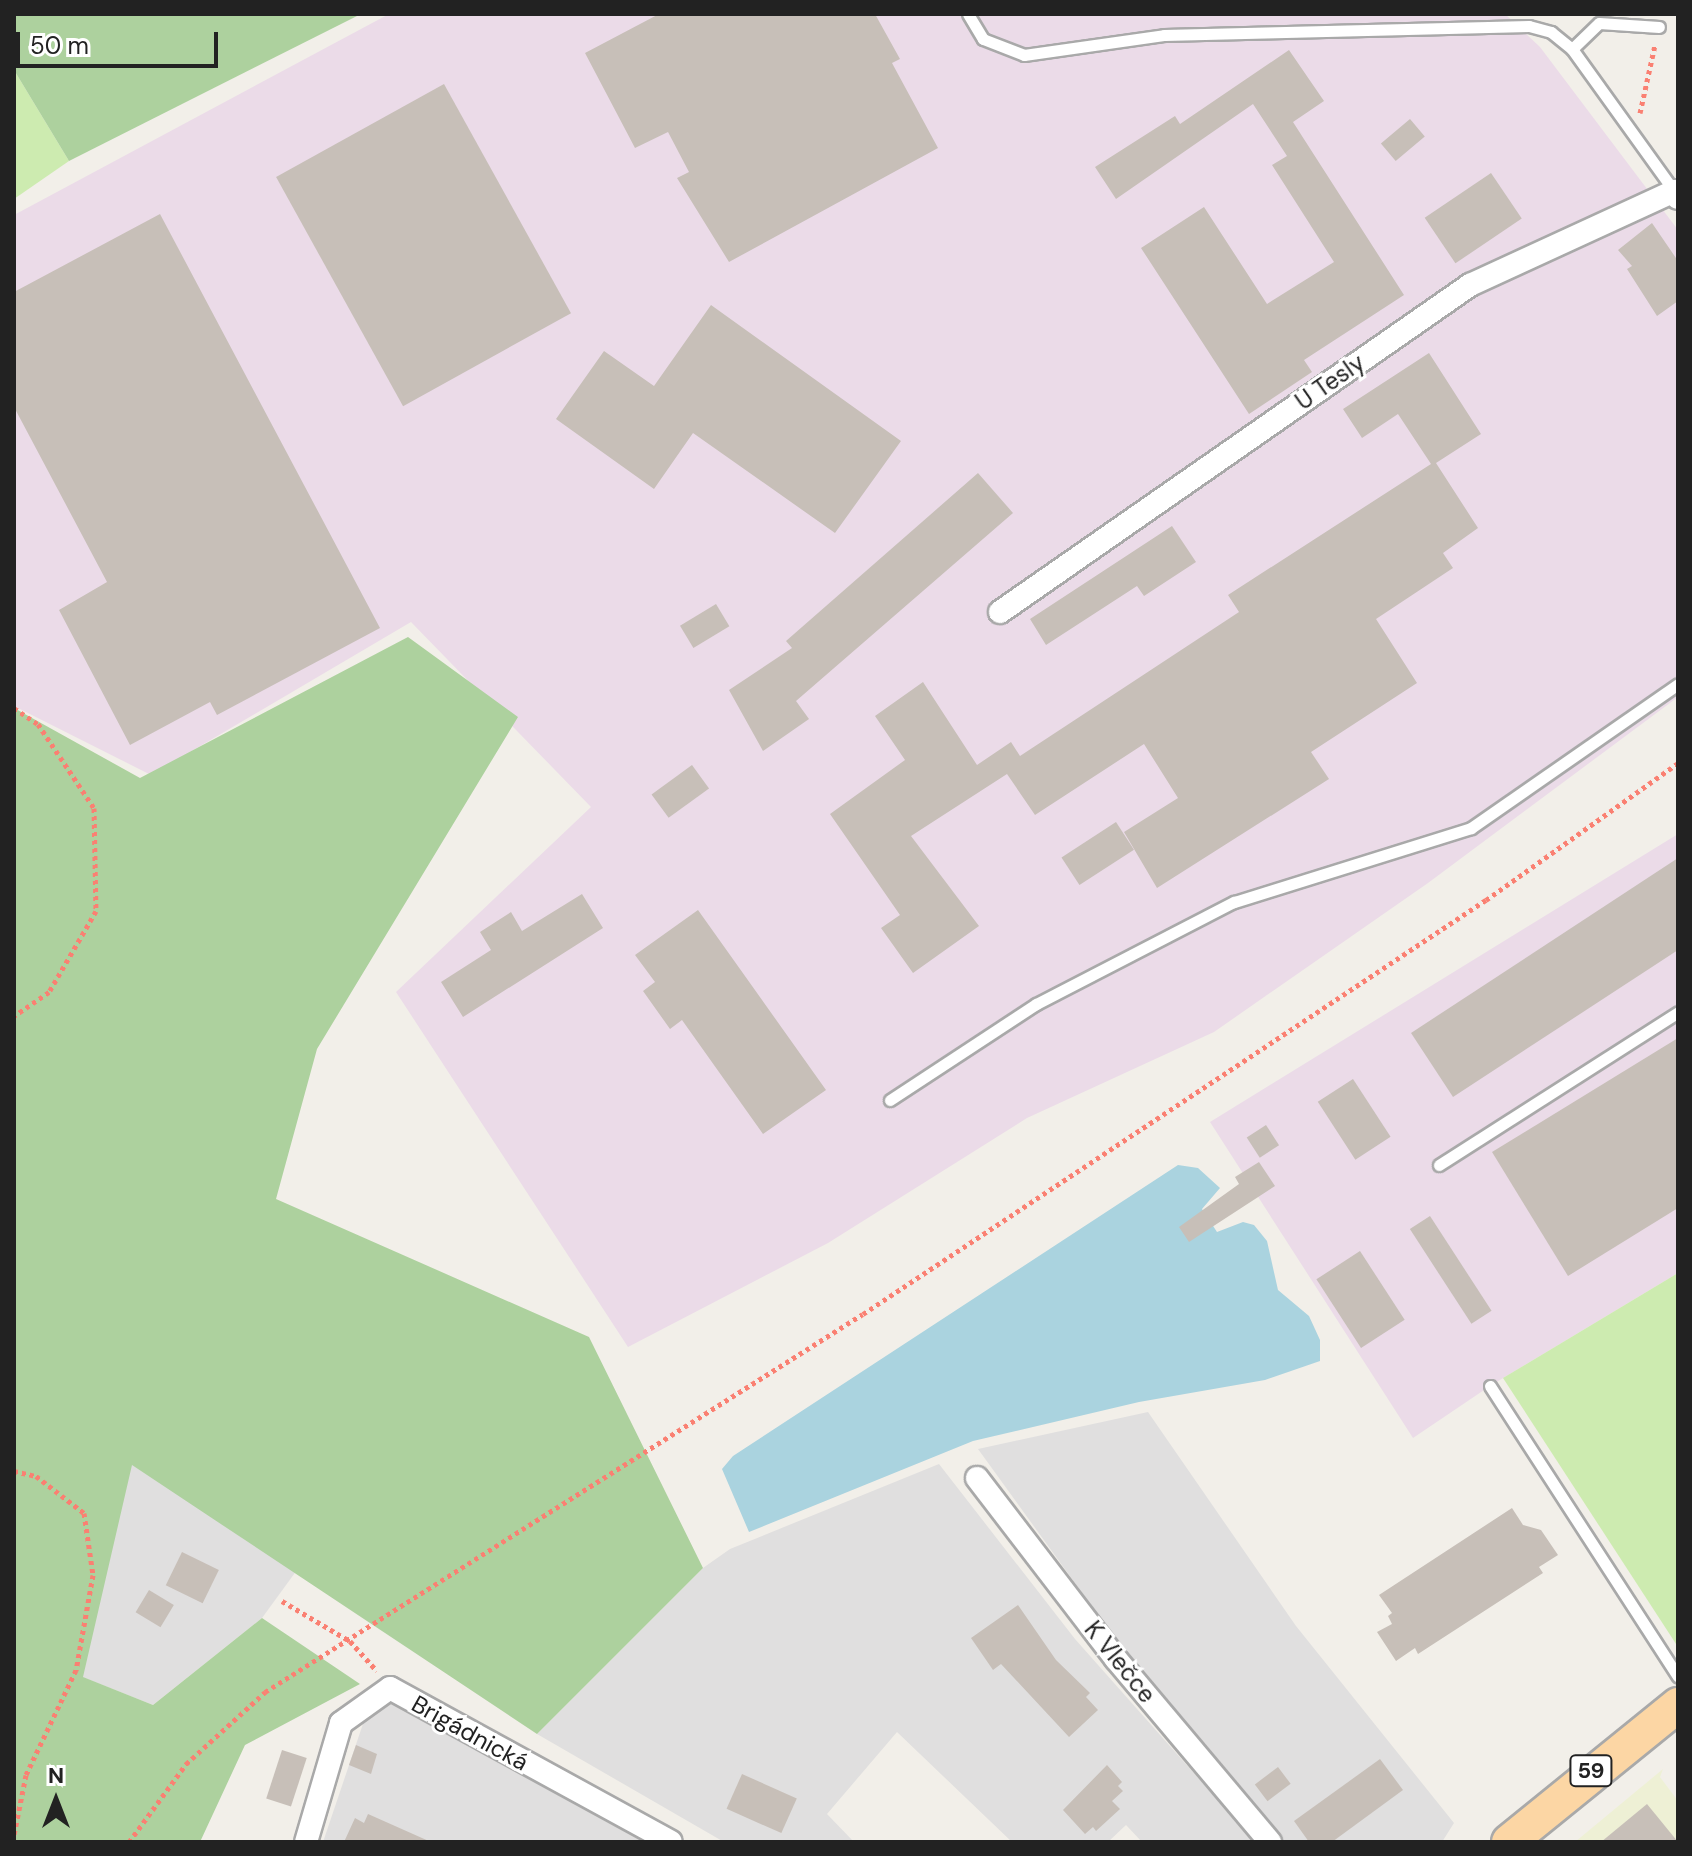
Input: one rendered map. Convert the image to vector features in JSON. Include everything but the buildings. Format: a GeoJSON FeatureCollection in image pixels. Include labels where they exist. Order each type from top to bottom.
{"type":"FeatureCollection","features":[{"type":"Feature","properties":{"kind":"main road","name":"59"},"geometry":{"type":"LineString","coordinates":[[1509,1842],[1678,1705]]}},
{"type":"Feature","properties":{"kind":"street","name":"U Tesly"},"geometry":{"type":"LineString","coordinates":[[1000,612],[1470,285],[1676,195]]}},
{"type":"Feature","properties":{"kind":"street","name":"K Vlečce"},"geometry":{"type":"LineString","coordinates":[[977,1478],[1116,1659],[1270,1842]]}},
{"type":"Feature","properties":{"kind":"street","name":"Brigádnická"},"geometry":{"type":"LineString","coordinates":[[306,1842],[341,1723],[390,1688],[671,1842]]}},
{"type":"Feature","properties":{"kind":"lane"},"geometry":{"type":"LineString","coordinates":[[968,14],[983,39],[1024,55],[1164,35],[1529,26],[1551,32],[1572,49],[1676,195]]}},
{"type":"Feature","properties":{"kind":"lane"},"geometry":{"type":"LineString","coordinates":[[1572,49],[1597,18],[1659,27]]}},
{"type":"Feature","properties":{"kind":"lane"},"geometry":{"type":"LineString","coordinates":[[890,1100],[1036,1004],[1234,902],[1471,828],[1678,684]]}},
{"type":"Feature","properties":{"kind":"lane"},"geometry":{"type":"LineString","coordinates":[[1439,1165],[1678,1012]]}},
{"type":"Feature","properties":{"kind":"lane"},"geometry":{"type":"LineString","coordinates":[[1490,1386],[1678,1677]]}},
{"type":"Feature","properties":{"kind":"path"},"geometry":{"type":"LineString","coordinates":[[1635,137],[1659,27]]}},
{"type":"Feature","properties":{"kind":"path"},"geometry":{"type":"LineString","coordinates":[[14,708],[38,724],[94,808],[96,911],[49,992],[14,1016]]}},
{"type":"Feature","properties":{"kind":"path"},"geometry":{"type":"LineString","coordinates":[[129,1842],[186,1764],[265,1692],[350,1641],[368,1624],[863,1314],[1486,900],[1678,763]]}},
{"type":"Feature","properties":{"kind":"path"},"geometry":{"type":"LineString","coordinates":[[14,1471],[36,1476],[84,1513],[93,1575],[76,1670],[26,1775],[14,1835]]}},
{"type":"Feature","properties":{"kind":"path"},"geometry":{"type":"LineString","coordinates":[[282,1601],[350,1641],[390,1688]]}},
{"type":"Feature","properties":{"kind":"shaded area"},"geometry":{"type":"Polygon","coordinates":[[[389,14],[1505,14],[1540,47],[1678,230],[1678,697],[1428,883],[1214,1032],[1027,1118],[828,1243],[628,1347],[396,992],[591,807],[411,622],[151,775],[14,706],[14,215],[389,14]]]}},
{"type":"Feature","properties":{"kind":"shaded area"},"geometry":{"type":"Polygon","coordinates":[[[1678,834],[1678,1273],[1490,1386],[1413,1438],[1210,1122],[1678,834]]]}},
{"type":"Feature","properties":{"kind":"shaded area"},"geometry":{"type":"Polygon","coordinates":[[[1148,1412],[1296,1626],[1454,1823],[1442,1842],[1285,1842],[1169,1713],[978,1449],[1148,1412]]]}},
{"type":"Feature","properties":{"kind":"shaded area"},"geometry":{"type":"Polygon","coordinates":[[[131,1464],[297,1570],[262,1618],[153,1705],[82,1677],[131,1464]]]}},
{"type":"Feature","properties":{"kind":"shaded area"},"geometry":{"type":"Polygon","coordinates":[[[939,1464],[1075,1639],[1255,1842],[1142,1842],[1126,1825],[1108,1842],[1012,1842],[897,1732],[827,1814],[854,1842],[724,1842],[537,1734],[703,1568],[730,1549],[939,1464]]]}},
{"type":"Feature","properties":{"kind":"shaded area"},"geometry":{"type":"Polygon","coordinates":[[[394,1699],[607,1822],[649,1842],[323,1842],[368,1709],[394,1699]]]}},
{"type":"Feature","properties":{"kind":"green space"},"geometry":{"type":"Polygon","coordinates":[[[14,14],[361,14],[69,161],[14,70],[14,14]]]}},
{"type":"Feature","properties":{"kind":"green space"},"geometry":{"type":"Polygon","coordinates":[[[14,70],[69,161],[14,199],[14,70]]]}},
{"type":"Feature","properties":{"kind":"green space"},"geometry":{"type":"Polygon","coordinates":[[[408,637],[518,717],[317,1049],[276,1199],[589,1337],[703,1568],[537,1734],[132,1465],[83,1677],[153,1705],[262,1618],[360,1684],[245,1745],[200,1842],[14,1842],[14,708],[140,778],[408,637]]]}},
{"type":"Feature","properties":{"kind":"green space"},"geometry":{"type":"Polygon","coordinates":[[[1678,1273],[1678,1647],[1503,1378],[1678,1273]]]}},
{"type":"Feature","properties":{"kind":"green space"},"geometry":{"type":"Polygon","coordinates":[[[1663,1769],[1660,1777],[1678,1801],[1678,1842],[1575,1842],[1663,1769]]]}},
{"type":"Feature","properties":{"kind":"water"},"geometry":{"type":"Polygon","coordinates":[[[1178,1165],[1198,1168],[1220,1188],[1202,1209],[1217,1232],[1243,1222],[1254,1225],[1267,1241],[1278,1290],[1309,1316],[1320,1340],[1320,1361],[1265,1380],[1139,1402],[973,1441],[749,1532],[722,1469],[733,1456],[1178,1165]]]}}]}
